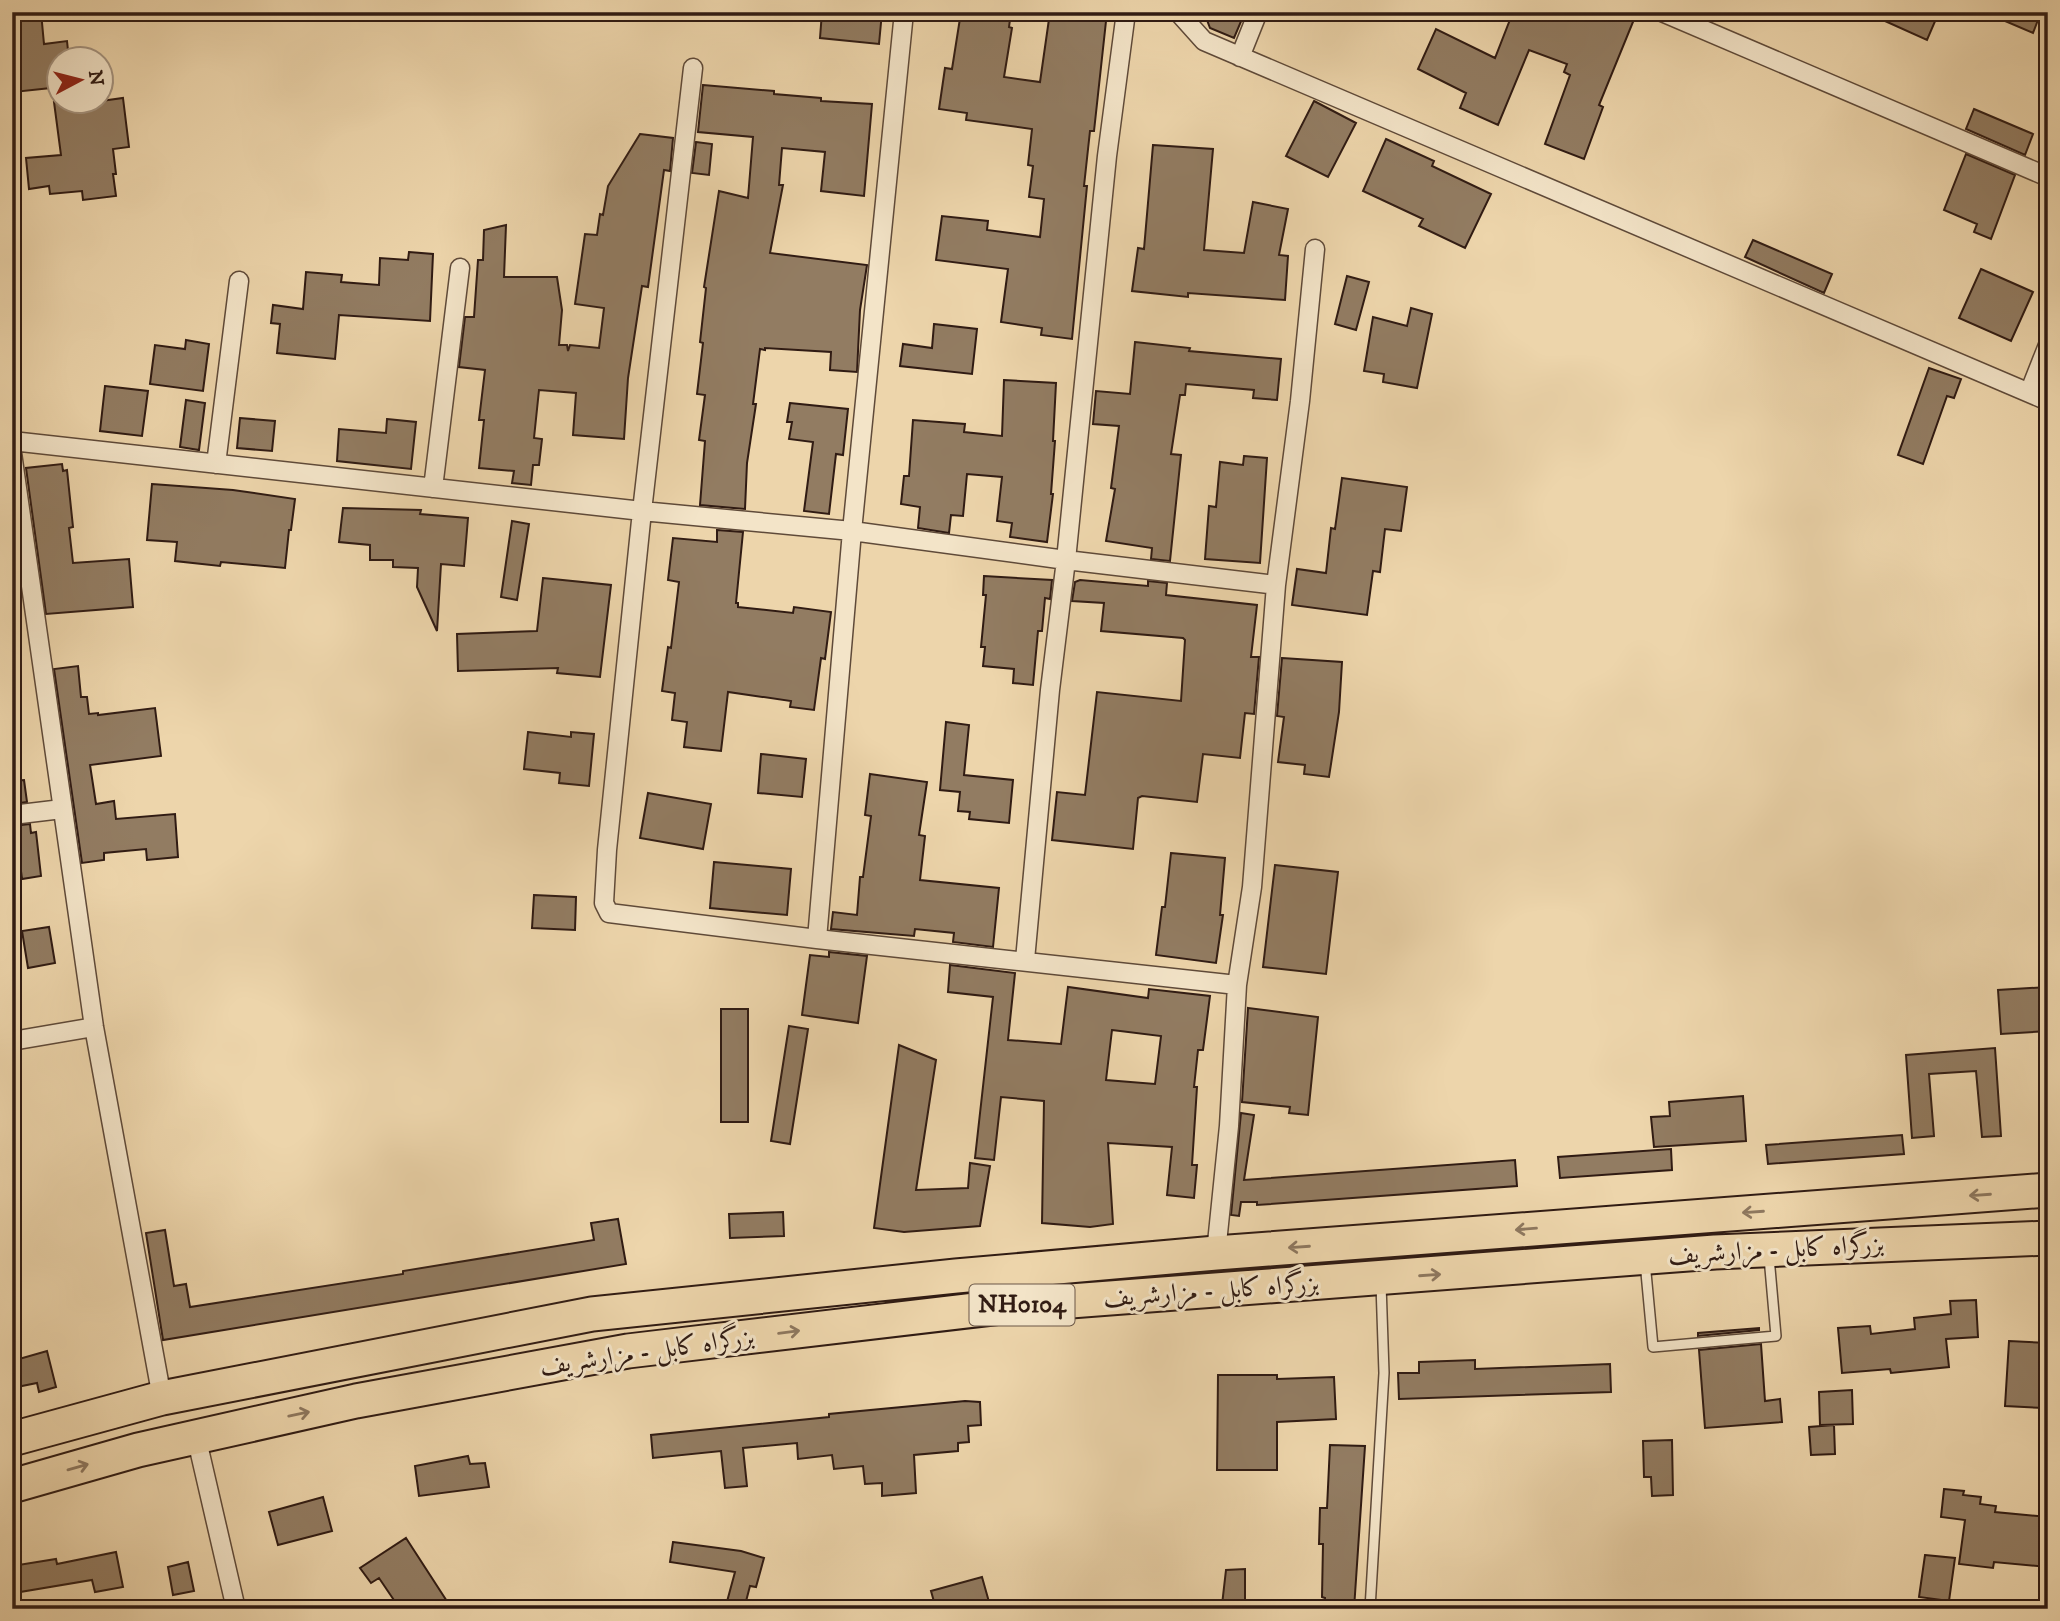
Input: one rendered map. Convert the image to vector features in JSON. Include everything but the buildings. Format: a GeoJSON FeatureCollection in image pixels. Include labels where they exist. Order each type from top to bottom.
{"type":"FeatureCollection","features":[{"type":"Feature","properties":{"kind":"highway","name":"بزرگراه کابل - مزارشریف"},"geometry":{"type":"LineString","coordinates":[[12,1439],[129,1405],[592,1314],[956,1276],[1216,1253],[2048,1190]]}},
{"type":"Feature","properties":{"kind":"highway"},"geometry":{"type":"LineString","coordinates":[[1640,1221],[1644,1257]]}},
{"type":"Feature","properties":{"kind":"highway","name":"بزرگراه کابل - مزارشریف"},"geometry":{"type":"LineString","coordinates":[[12,1486],[196,1436],[356,1401],[628,1351],[1018,1305],[1644,1257],[2048,1237]]}},
{"type":"Feature","properties":{"kind":"highway"},"geometry":{"type":"LineString","coordinates":[[1378,1241],[1380,1278]]}},
{"type":"Feature","properties":{"kind":"highway"},"geometry":{"type":"LineString","coordinates":[[824,1290],[828,1328]]}},
{"type":"Feature","properties":{"kind":"highway"},"geometry":{"type":"LineString","coordinates":[[129,1405],[138,1450]]}},
{"type":"Feature","properties":{"kind":"street"},"geometry":{"type":"LineString","coordinates":[[817,939],[852,531],[904,12]]}},
{"type":"Feature","properties":{"kind":"street"},"geometry":{"type":"LineString","coordinates":[[1026,960],[1050,690],[1066,560],[1107,156],[1126,12]]}},
{"type":"Feature","properties":{"kind":"street"},"geometry":{"type":"LineString","coordinates":[[1178,12],[1203,41],[2048,401]]}},
{"type":"Feature","properties":{"kind":"street"},"geometry":{"type":"LineString","coordinates":[[1240,57],[1258,12]]}},
{"type":"Feature","properties":{"kind":"street"},"geometry":{"type":"LineString","coordinates":[[1662,12],[2048,177]]}},
{"type":"Feature","properties":{"kind":"street"},"geometry":{"type":"LineString","coordinates":[[693,68],[642,511],[607,850],[604,903],[610,913],[817,939],[1237,985]]}},
{"type":"Feature","properties":{"kind":"street"},"geometry":{"type":"LineString","coordinates":[[1216,1253],[1237,985],[1252,887],[1276,585],[1300,401],[1315,249]]}},
{"type":"Feature","properties":{"kind":"street"},"geometry":{"type":"LineString","coordinates":[[433,488],[460,268]]}},
{"type":"Feature","properties":{"kind":"street"},"geometry":{"type":"LineString","coordinates":[[216,464],[239,281]]}},
{"type":"Feature","properties":{"kind":"street"},"geometry":{"type":"LineString","coordinates":[[2028,393],[2048,345]]}},
{"type":"Feature","properties":{"kind":"street"},"geometry":{"type":"LineString","coordinates":[[12,441],[642,511],[852,531],[1276,585]]}},
{"type":"Feature","properties":{"kind":"street"},"geometry":{"type":"LineString","coordinates":[[12,453],[94,1027],[162,1398]]}},
{"type":"Feature","properties":{"kind":"street"},"geometry":{"type":"LineString","coordinates":[[12,816],[62,808]]}},
{"type":"Feature","properties":{"kind":"street"},"geometry":{"type":"LineString","coordinates":[[12,1041],[94,1027]]}},
{"type":"Feature","properties":{"kind":"street"},"geometry":{"type":"LineString","coordinates":[[196,1436],[236,1609]]}},
{"type":"Feature","properties":{"kind":"lane"},"geometry":{"type":"LineString","coordinates":[[1644,1257],[1653,1347],[1776,1336],[1768,1249]]}},
{"type":"Feature","properties":{"kind":"lane"},"geometry":{"type":"LineString","coordinates":[[1370,1609],[1384,1373],[1380,1278]]}}]}
